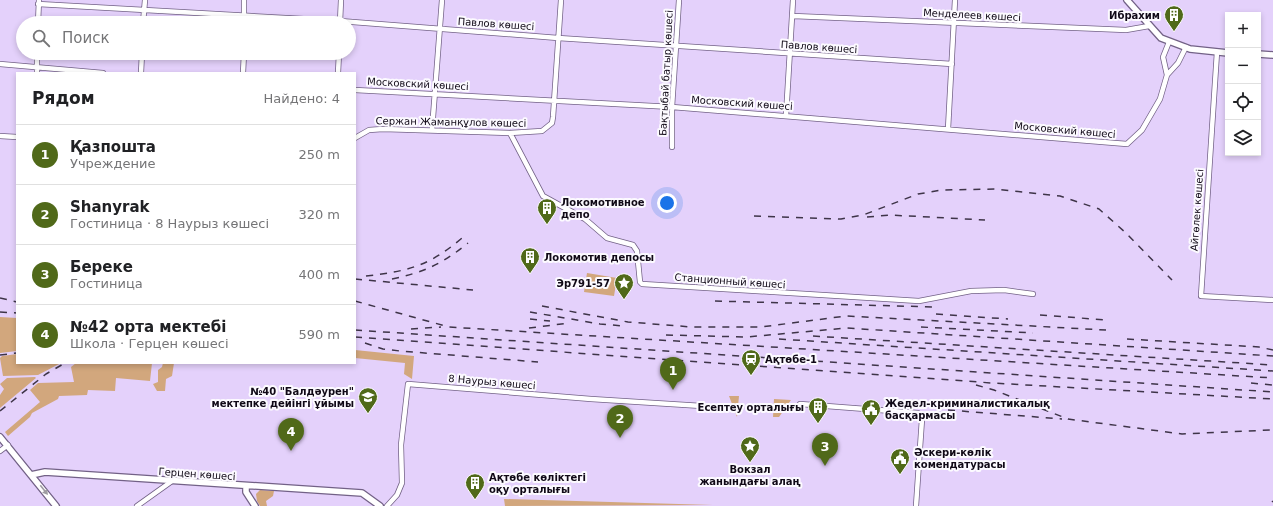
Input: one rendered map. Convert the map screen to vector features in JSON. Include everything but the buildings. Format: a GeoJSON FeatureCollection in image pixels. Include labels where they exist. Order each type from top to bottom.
{"type":"FeatureCollection","features":[{"type":"Feature","properties":{"kind":"street"},"geometry":{"type":"LineString","coordinates":[[144,16],[145,0]]}},
{"type":"Feature","properties":{"kind":"street"},"geometry":{"type":"LineString","coordinates":[[244,0],[244,16]]}},
{"type":"Feature","properties":{"kind":"street"},"geometry":{"type":"LineString","coordinates":[[340,16],[341,0]]}},
{"type":"Feature","properties":{"kind":"street"},"geometry":{"type":"LineString","coordinates":[[432,130],[442,0]]}},
{"type":"Feature","properties":{"kind":"street"},"geometry":{"type":"LineString","coordinates":[[555,100],[561,0]]}},
{"type":"Feature","properties":{"kind":"street","name":"Бақтыбай батыр көшесі"},"geometry":{"type":"LineString","coordinates":[[672,147],[672,107],[679,0]]}},
{"type":"Feature","properties":{"kind":"street"},"geometry":{"type":"LineString","coordinates":[[786,116],[793,0]]}},
{"type":"Feature","properties":{"kind":"street"},"geometry":{"type":"LineString","coordinates":[[948,129],[955,0]]}},
{"type":"Feature","properties":{"kind":"street"},"geometry":{"type":"LineString","coordinates":[[1127,0],[1161,38],[1186,47],[1225,53]]}},
{"type":"Feature","properties":{"kind":"street"},"geometry":{"type":"LineString","coordinates":[[38,2],[38,16]]}},
{"type":"Feature","properties":{"kind":"street","name":"Павлов көшесі"},"geometry":{"type":"LineString","coordinates":[[38,2],[244,16]]}},
{"type":"Feature","properties":{"kind":"street","name":"Менделеев көшесі"},"geometry":{"type":"LineString","coordinates":[[793,16],[1126,30],[1149,26]]}},
{"type":"Feature","properties":{"kind":"street","name":"Павлов көшесі"},"geometry":{"type":"LineString","coordinates":[[356,23],[952,64]]}},
{"type":"Feature","properties":{"kind":"street"},"geometry":{"type":"LineString","coordinates":[[1167,75],[1163,57],[1169,42]]}},
{"type":"Feature","properties":{"kind":"street"},"geometry":{"type":"LineString","coordinates":[[1167,75],[1178,62],[1186,47]]}},
{"type":"Feature","properties":{"kind":"street","name":"Айгөлек көшесі"},"geometry":{"type":"LineString","coordinates":[[1217,52],[1201,296],[1273,300]]}},
{"type":"Feature","properties":{"kind":"street"},"geometry":{"type":"LineString","coordinates":[[1261,54],[1273,55]]}},
{"type":"Feature","properties":{"kind":"street"},"geometry":{"type":"LineString","coordinates":[[36,72],[37,60]]}},
{"type":"Feature","properties":{"kind":"street"},"geometry":{"type":"LineString","coordinates":[[141,72],[142,60]]}},
{"type":"Feature","properties":{"kind":"street"},"geometry":{"type":"LineString","coordinates":[[243,72],[244,60]]}},
{"type":"Feature","properties":{"kind":"street"},"geometry":{"type":"LineString","coordinates":[[338,72],[339,60]]}},
{"type":"Feature","properties":{"kind":"street"},"geometry":{"type":"LineString","coordinates":[[0,64],[94,72]]}},
{"type":"Feature","properties":{"kind":"street","name":"Московский көшесі"},"geometry":{"type":"LineString","coordinates":[[356,90],[435,93],[672,107],[1127,144],[1142,130],[1160,98],[1167,75]]}},
{"type":"Feature","properties":{"kind":"street","name":"Сержан Жаманқұлов көшесі"},"geometry":{"type":"LineString","coordinates":[[356,137],[369,130],[432,130],[510,133],[542,132],[552,124],[555,100]]}},
{"type":"Feature","properties":{"kind":"street","name":"Станционный көшесі"},"geometry":{"type":"LineString","coordinates":[[510,133],[543,196],[584,219],[607,238],[633,244],[637,251],[640,282],[642,284],[919,301],[972,291],[1004,290],[1033,294]]}},
{"type":"Feature","properties":{"kind":"street"},"geometry":{"type":"LineString","coordinates":[[0,136],[16,137]]}},
{"type":"Feature","properties":{"kind":"street","name":"8 Наурыз көшесі"},"geometry":{"type":"LineString","coordinates":[[387,506],[397,495],[402,484],[402,445],[408,384],[591,399],[702,406]]}},
{"type":"Feature","properties":{"kind":"street"},"geometry":{"type":"LineString","coordinates":[[800,404],[918,413],[921,415],[922,419],[916,506]]}},
{"type":"Feature","properties":{"kind":"street"},"geometry":{"type":"LineString","coordinates":[[0,437],[56,506]]}},
{"type":"Feature","properties":{"kind":"street"},"geometry":{"type":"LineString","coordinates":[[0,451],[8,445]]}},
{"type":"Feature","properties":{"kind":"street","name":"Герцен көшесі"},"geometry":{"type":"LineString","coordinates":[[31,475],[45,472],[362,493],[380,506]]}},
{"type":"Feature","properties":{"kind":"street"},"geometry":{"type":"LineString","coordinates":[[137,506],[172,481]]}},
{"type":"Feature","properties":{"kind":"street"},"geometry":{"type":"LineString","coordinates":[[246,486],[246,492],[255,506]]}},
{"type":"Feature","properties":{"kind":"shaded area"},"geometry":{"type":"Polygon","coordinates":[[[587,273],[617,278],[614,296],[584,292],[587,273]]]}},
{"type":"Feature","properties":{"kind":"shaded area"},"geometry":{"type":"Polygon","coordinates":[[[0,317],[16,318],[16,351],[0,353],[0,317]]]}},
{"type":"Feature","properties":{"kind":"shaded area"},"geometry":{"type":"Polygon","coordinates":[[[356,350],[414,356],[412,379],[404,374],[405,363],[356,358],[356,350]]]}},
{"type":"Feature","properties":{"kind":"shaded area"},"geometry":{"type":"Polygon","coordinates":[[[16,354],[16,364],[59,364],[38,375],[3,376],[0,358],[2,356],[16,354]]]}},
{"type":"Feature","properties":{"kind":"shaded area"},"geometry":{"type":"Polygon","coordinates":[[[75,364],[152,364],[150,381],[116,378],[115,391],[88,390],[87,395],[59,396],[58,399],[32,413],[30,417],[8,436],[5,432],[40,402],[30,390],[38,383],[74,382],[71,367],[75,364]]]}},
{"type":"Feature","properties":{"kind":"shaded area"},"geometry":{"type":"Polygon","coordinates":[[[163,364],[174,364],[172,376],[166,379],[165,391],[157,391],[153,384],[158,382],[158,370],[162,367],[163,364]]]}},
{"type":"Feature","properties":{"kind":"shaded area"},"geometry":{"type":"Polygon","coordinates":[[[7,378],[36,378],[0,408],[0,395],[4,389],[0,384],[7,378]]]}},
{"type":"Feature","properties":{"kind":"shaded area"},"geometry":{"type":"Polygon","coordinates":[[[729,396],[739,396],[737,417],[729,396]]]}},
{"type":"Feature","properties":{"kind":"shaded area"},"geometry":{"type":"Polygon","coordinates":[[[774,399],[791,400],[779,417],[773,417],[774,399]]]}},
{"type":"Feature","properties":{"kind":"shaded area"},"geometry":{"type":"Polygon","coordinates":[[[260,490],[274,491],[273,496],[266,501],[267,506],[260,506],[257,501],[256,494],[260,490]]]}},
{"type":"Feature","properties":{"kind":"shaded area"},"geometry":{"type":"Polygon","coordinates":[[[504,499],[713,505],[505,506],[504,499]]]}},
{"type":"Feature","properties":{"kind":"railway"},"geometry":{"type":"LineString","coordinates":[[754,216],[841,219],[863,215],[918,194],[942,190],[995,189],[1060,196],[1099,209],[1126,233],[1172,280]]}},
{"type":"Feature","properties":{"kind":"railway"},"geometry":{"type":"LineString","coordinates":[[867,217],[890,215],[985,220]]}},
{"type":"Feature","properties":{"kind":"railway"},"geometry":{"type":"LineString","coordinates":[[366,276],[394,272],[418,266],[439,255],[462,238]]}},
{"type":"Feature","properties":{"kind":"railway"},"geometry":{"type":"LineString","coordinates":[[392,279],[433,266],[468,243]]}},
{"type":"Feature","properties":{"kind":"railway"},"geometry":{"type":"LineString","coordinates":[[356,279],[473,290]]}},
{"type":"Feature","properties":{"kind":"railway"},"geometry":{"type":"LineString","coordinates":[[0,298],[16,302]]}},
{"type":"Feature","properties":{"kind":"railway"},"geometry":{"type":"LineString","coordinates":[[356,301],[449,327],[1273,378]]}},
{"type":"Feature","properties":{"kind":"railway"},"geometry":{"type":"LineString","coordinates":[[715,301],[935,307]]}},
{"type":"Feature","properties":{"kind":"railway"},"geometry":{"type":"LineString","coordinates":[[542,306],[628,322],[692,327],[761,327],[846,316],[1106,330]]}},
{"type":"Feature","properties":{"kind":"railway"},"geometry":{"type":"LineString","coordinates":[[0,312],[16,313]]}},
{"type":"Feature","properties":{"kind":"railway"},"geometry":{"type":"LineString","coordinates":[[530,312],[600,324],[624,326]]}},
{"type":"Feature","properties":{"kind":"railway"},"geometry":{"type":"LineString","coordinates":[[936,314],[1008,319]]}},
{"type":"Feature","properties":{"kind":"railway"},"geometry":{"type":"LineString","coordinates":[[1040,315],[1107,320]]}},
{"type":"Feature","properties":{"kind":"railway"},"geometry":{"type":"LineString","coordinates":[[530,319],[550,321]]}},
{"type":"Feature","properties":{"kind":"railway"},"geometry":{"type":"LineString","coordinates":[[529,328],[570,323]]}},
{"type":"Feature","properties":{"kind":"railway"},"geometry":{"type":"LineString","coordinates":[[411,329],[441,327]]}},
{"type":"Feature","properties":{"kind":"railway"},"geometry":{"type":"LineString","coordinates":[[921,327],[1033,333]]}},
{"type":"Feature","properties":{"kind":"railway"},"geometry":{"type":"LineString","coordinates":[[666,335],[747,337],[847,328],[1273,356]]}},
{"type":"Feature","properties":{"kind":"railway"},"geometry":{"type":"LineString","coordinates":[[356,330],[1273,392]]}},
{"type":"Feature","properties":{"kind":"railway"},"geometry":{"type":"LineString","coordinates":[[813,336],[1273,365]]}},
{"type":"Feature","properties":{"kind":"railway"},"geometry":{"type":"LineString","coordinates":[[356,337],[992,383],[1273,399]]}},
{"type":"Feature","properties":{"kind":"railway"},"geometry":{"type":"LineString","coordinates":[[779,339],[1273,371]]}},
{"type":"Feature","properties":{"kind":"railway"},"geometry":{"type":"LineString","coordinates":[[1127,339],[1259,347],[1273,350]]}},
{"type":"Feature","properties":{"kind":"railway"},"geometry":{"type":"LineString","coordinates":[[365,343],[383,349],[400,351],[538,362]]}},
{"type":"Feature","properties":{"kind":"railway"},"geometry":{"type":"LineString","coordinates":[[0,355],[16,353]]}},
{"type":"Feature","properties":{"kind":"railway"},"geometry":{"type":"LineString","coordinates":[[0,411],[46,374],[63,364]]}},
{"type":"Feature","properties":{"kind":"railway"},"geometry":{"type":"LineString","coordinates":[[1251,383],[1273,385]]}},
{"type":"Feature","properties":{"kind":"railway"},"geometry":{"type":"LineString","coordinates":[[976,385],[994,390],[1068,419],[1182,434],[1270,430]]}},
{"type":"Feature","properties":{"kind":"railway"},"geometry":{"type":"LineString","coordinates":[[948,410],[1062,419]]}},
{"type":"Feature","properties":{"kind":"place","name":"Ибрахим"},"geometry":{"type":"Point","coordinates":[1174,32]}},
{"type":"Feature","properties":{"kind":"place","name":"Локомотивное депо"},"geometry":{"type":"Point","coordinates":[547,225]}},
{"type":"Feature","properties":{"kind":"place","name":"Локомотив депосы"},"geometry":{"type":"Point","coordinates":[530,274]}},
{"type":"Feature","properties":{"kind":"place","name":"Эр791-57"},"geometry":{"type":"Point","coordinates":[624,300]}},
{"type":"Feature","properties":{"kind":"place","name":"Ақтөбе-1"},"geometry":{"type":"Point","coordinates":[751,376]}},
{"type":"Feature","properties":{"kind":"place","name":"Қазпошта"},"geometry":{"type":"Point","coordinates":[673,390]}},
{"type":"Feature","properties":{"kind":"place","name":"№40 \"Балдәурен\" мектепке дейінгі ұйымы"},"geometry":{"type":"Point","coordinates":[368,414]}},
{"type":"Feature","properties":{"kind":"place","name":"Есептеу орталығы"},"geometry":{"type":"Point","coordinates":[818,424]}},
{"type":"Feature","properties":{"kind":"place","name":"Жедел-криминалистикалық басқармасы"},"geometry":{"type":"Point","coordinates":[871,426]}},
{"type":"Feature","properties":{"kind":"place","name":"Shanyrak"},"geometry":{"type":"Point","coordinates":[620,438]}},
{"type":"Feature","properties":{"kind":"place","name":"№42 орта мектебі"},"geometry":{"type":"Point","coordinates":[291,451]}},
{"type":"Feature","properties":{"kind":"place","name":"Вокзал жанындағы алаң"},"geometry":{"type":"Point","coordinates":[750,463]}},
{"type":"Feature","properties":{"kind":"place","name":"Береке"},"geometry":{"type":"Point","coordinates":[825,466]}},
{"type":"Feature","properties":{"kind":"place","name":"Әскери-көлік комендатурасы"},"geometry":{"type":"Point","coordinates":[900,475]}},
{"type":"Feature","properties":{"kind":"place","name":"Ақтөбе көліктегі оқу орталығы"},"geometry":{"type":"Point","coordinates":[475,500]}}]}
